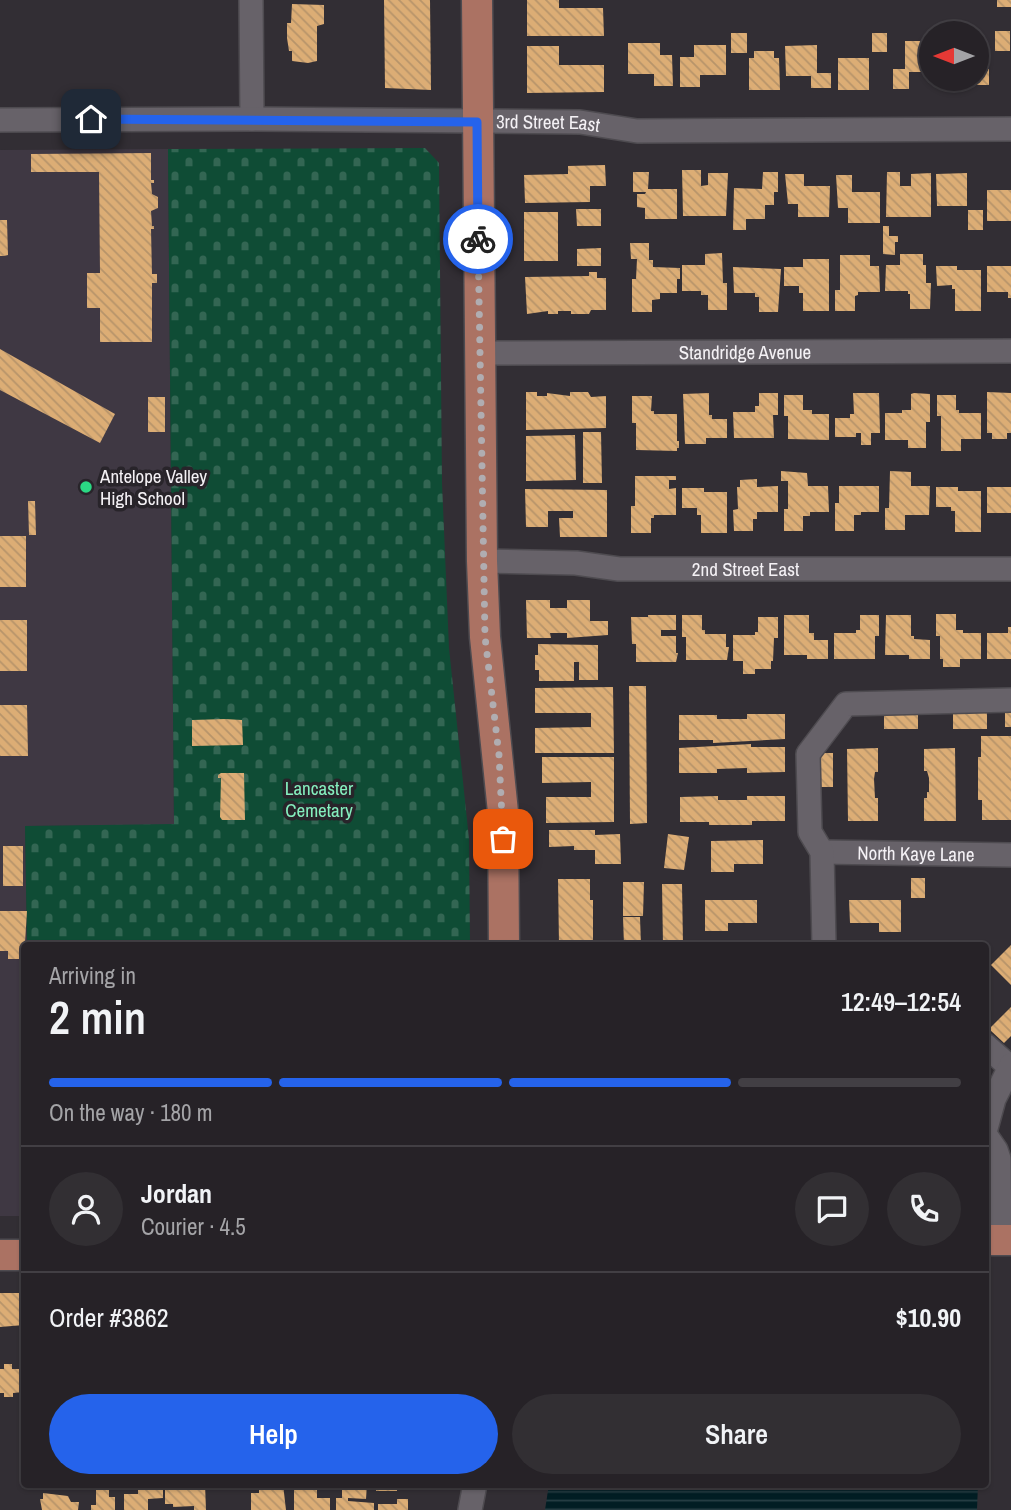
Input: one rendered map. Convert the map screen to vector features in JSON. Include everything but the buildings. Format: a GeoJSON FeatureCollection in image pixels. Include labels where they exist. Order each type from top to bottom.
{"type":"FeatureCollection","features":[{"type":"Feature","properties":{"kind":"main road"},"geometry":{"type":"LineString","coordinates":[[477,0],[482,561],[485,637],[503,812],[504,942]]}},
{"type":"Feature","properties":{"kind":"main road"},"geometry":{"type":"LineString","coordinates":[[0,1255],[21,1255]]}},
{"type":"Feature","properties":{"kind":"street"},"geometry":{"type":"LineString","coordinates":[[251,0],[252,118]]}},
{"type":"Feature","properties":{"kind":"street","name":"3rd Street East"},"geometry":{"type":"LineString","coordinates":[[0,120],[252,118],[580,122],[637,131],[1011,129]]}},
{"type":"Feature","properties":{"kind":"street","name":"Standridge Avenue"},"geometry":{"type":"LineString","coordinates":[[479,353],[1011,351]]}},
{"type":"Feature","properties":{"kind":"street","name":"2nd Street East"},"geometry":{"type":"LineString","coordinates":[[482,561],[576,563],[619,569],[1011,569]]}},
{"type":"Feature","properties":{"kind":"street"},"geometry":{"type":"LineString","coordinates":[[824,942],[822,852],[810,832],[808,754],[846,704],[1011,700]]}},
{"type":"Feature","properties":{"kind":"street","name":"North Kaye Lane"},"geometry":{"type":"LineString","coordinates":[[822,852],[1011,855]]}},
{"type":"Feature","properties":{"kind":"street"},"geometry":{"type":"LineString","coordinates":[[989,1048],[1010,1066],[994,1098],[989,1117]]}},
{"type":"Feature","properties":{"kind":"street"},"geometry":{"type":"LineString","coordinates":[[989,1139],[999,1158],[999,1240]]}},
{"type":"Feature","properties":{"kind":"street"},"geometry":{"type":"LineString","coordinates":[[470,1510],[474,1488]]}},
{"type":"Feature","properties":{"kind":"shaded area","name":"Antelope Valley High School"},"geometry":{"type":"Polygon","coordinates":[[[168,149],[174,825],[25,826],[27,942],[21,942],[21,1216],[0,1216],[0,150],[168,149]]]}},
{"type":"Feature","properties":{"kind":"green space","name":"Lancaster Cemetary"},"geometry":{"type":"Polygon","coordinates":[[[425,148],[439,163],[442,483],[449,648],[469,839],[470,942],[27,942],[25,826],[174,824],[168,149],[425,148]]]}},
{"type":"Feature","properties":{"kind":"water"},"geometry":{"type":"Polygon","coordinates":[[[548,1488],[978,1488],[977,1510],[545,1510],[548,1488]]]}},
{"type":"Feature","properties":{"kind":"way so far"},"geometry":{"type":"LineString","coordinates":[[478,239],[485,637],[499,755],[503,839]]}},
{"type":"Feature","properties":{"kind":"place","name":"Antelope Valley High School"},"geometry":{"type":"Point","coordinates":[86,487]}},
{"type":"Feature","properties":{"kind":"route"},"geometry":{"type":"LineString","coordinates":[[91,119],[252,118],[477,122],[478,239]]}}]}
